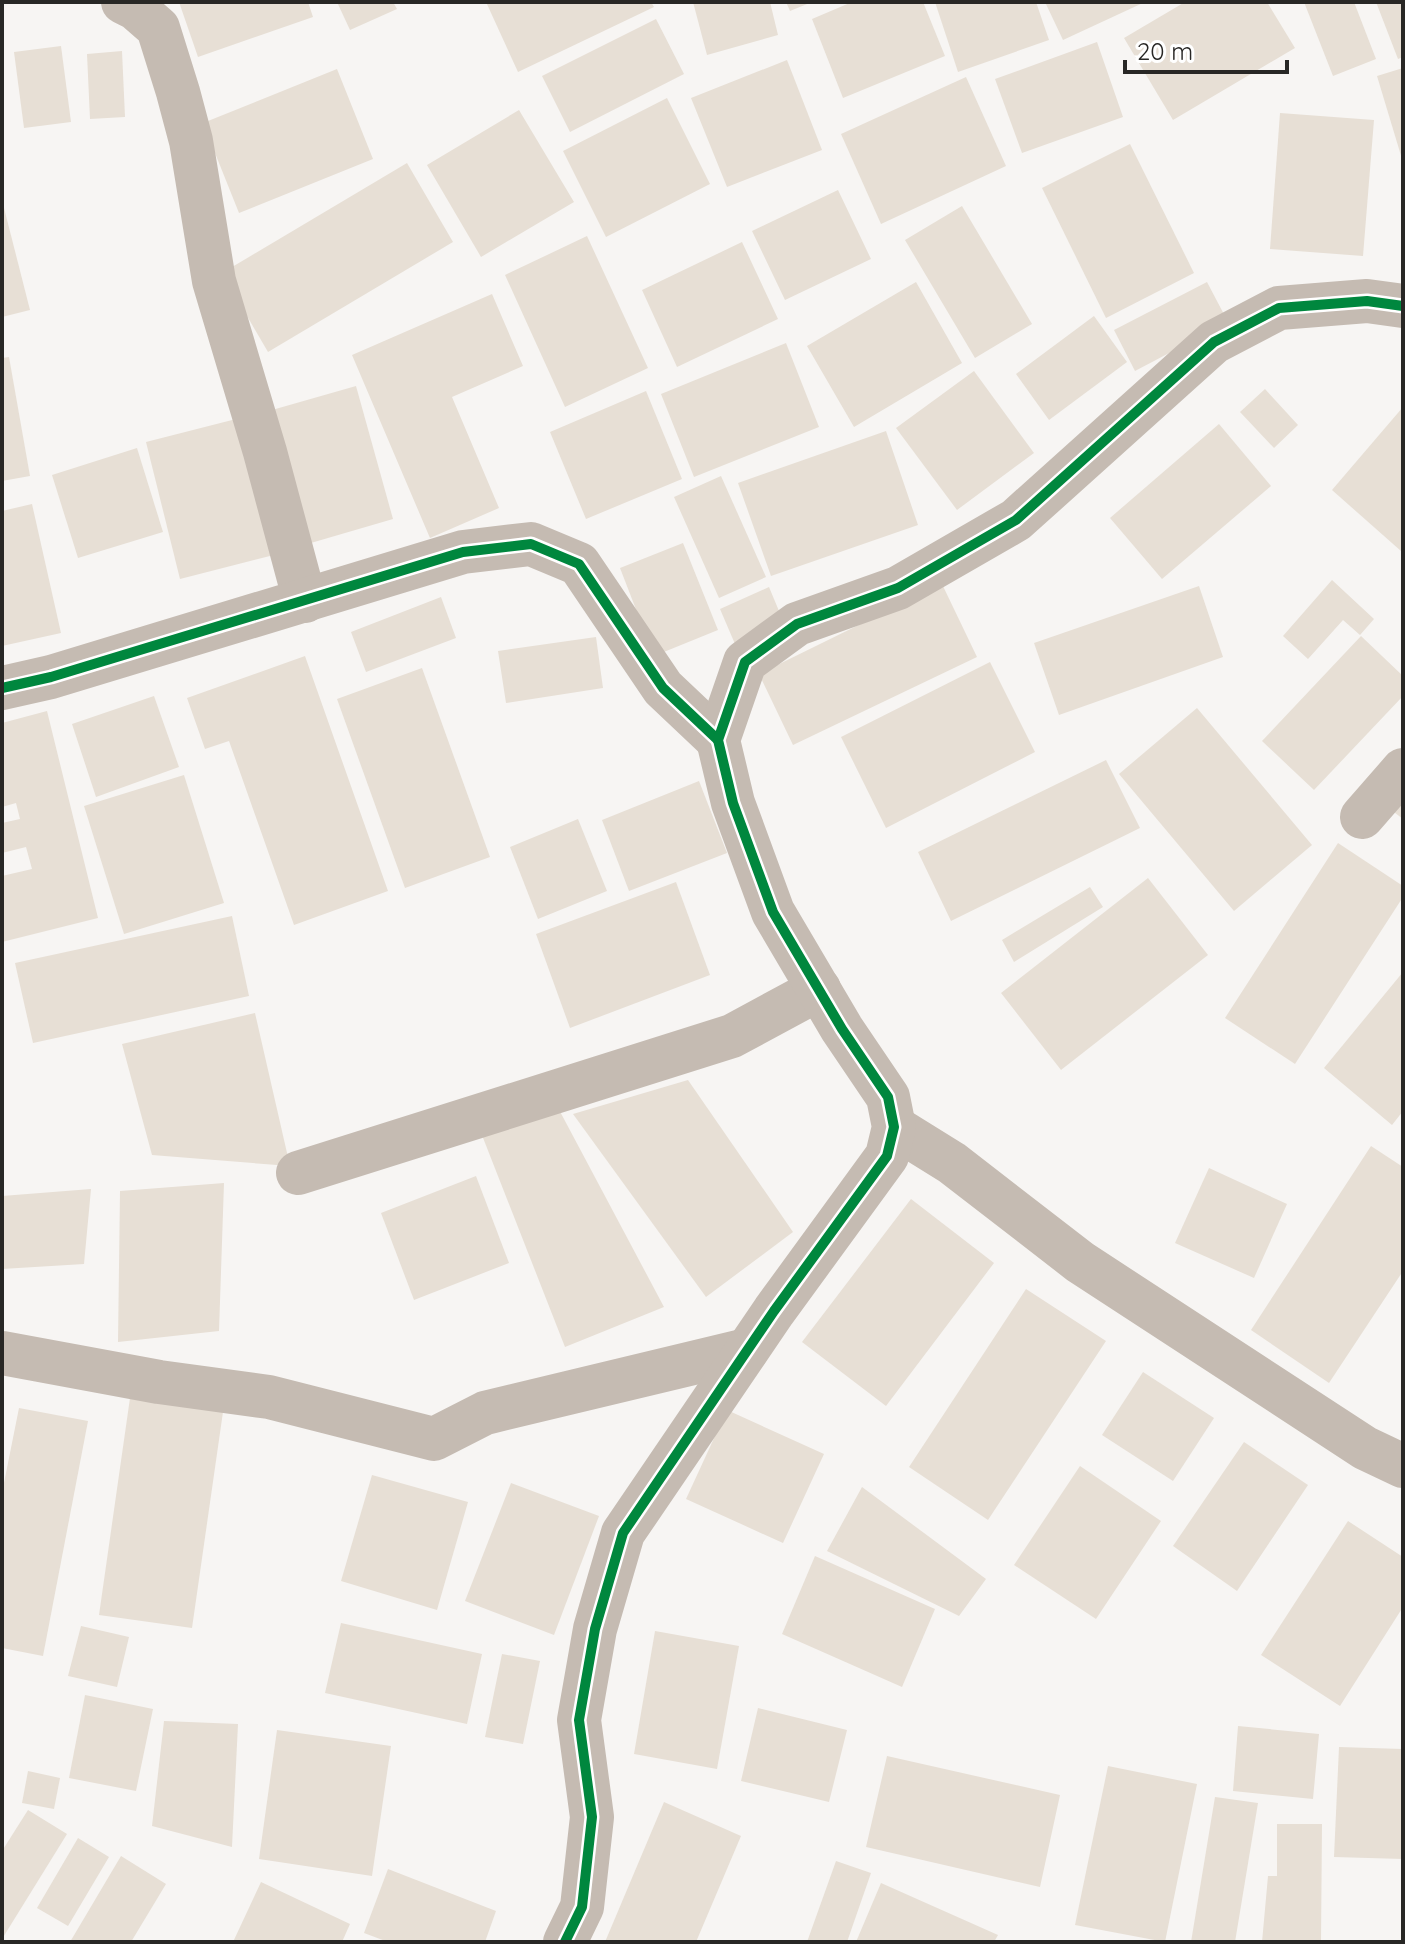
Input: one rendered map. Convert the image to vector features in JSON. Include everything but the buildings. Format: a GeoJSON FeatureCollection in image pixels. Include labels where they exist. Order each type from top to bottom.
{"type":"FeatureCollection","features":[{"type":"Feature","properties":{"kind":"street"},"geometry":{"type":"LineString","coordinates":[[123,2],[158,28],[174,79],[191,141],[214,281],[305,601]]}},
{"type":"Feature","properties":{"kind":"street"},"geometry":{"type":"LineString","coordinates":[[565,1942],[582,1907],[592,1817],[579,1720],[595,1629],[623,1533],[747,1350],[887,1156],[894,1127],[888,1097],[773,912],[733,803],[718,740],[745,662],[797,624],[898,588],[1016,520],[1214,342],[1279,308],[1367,301],[1403,306]]}},
{"type":"Feature","properties":{"kind":"street"},"geometry":{"type":"LineString","coordinates":[[2,688],[51,677],[463,552],[531,544],[579,564],[663,688],[718,740]]}},
{"type":"Feature","properties":{"kind":"street"},"geometry":{"type":"LineString","coordinates":[[1362,817],[1403,770]]}},
{"type":"Feature","properties":{"kind":"street"},"geometry":{"type":"LineString","coordinates":[[298,1173],[732,1036],[819,989]]}},
{"type":"Feature","properties":{"kind":"street"},"geometry":{"type":"LineString","coordinates":[[894,1127],[952,1163],[1080,1262],[1365,1448],[1403,1466]]}},
{"type":"Feature","properties":{"kind":"street"},"geometry":{"type":"LineString","coordinates":[[2,1353],[159,1382],[269,1397],[434,1439],[485,1413],[747,1350]]}},
{"type":"Feature","properties":{"kind":"cycle path"},"geometry":{"type":"LineString","coordinates":[[565,1942],[582,1907],[592,1817],[579,1720],[595,1629],[623,1533],[774,1311],[887,1156],[894,1127],[888,1097],[842,1029],[773,912],[733,803],[718,740],[745,662],[797,624],[898,588],[1016,520],[1214,342],[1279,308],[1367,301],[1403,306]]}},
{"type":"Feature","properties":{"kind":"cycle path"},"geometry":{"type":"LineString","coordinates":[[2,688],[51,677],[463,552],[531,544],[579,564],[663,688],[718,740]]}}]}
